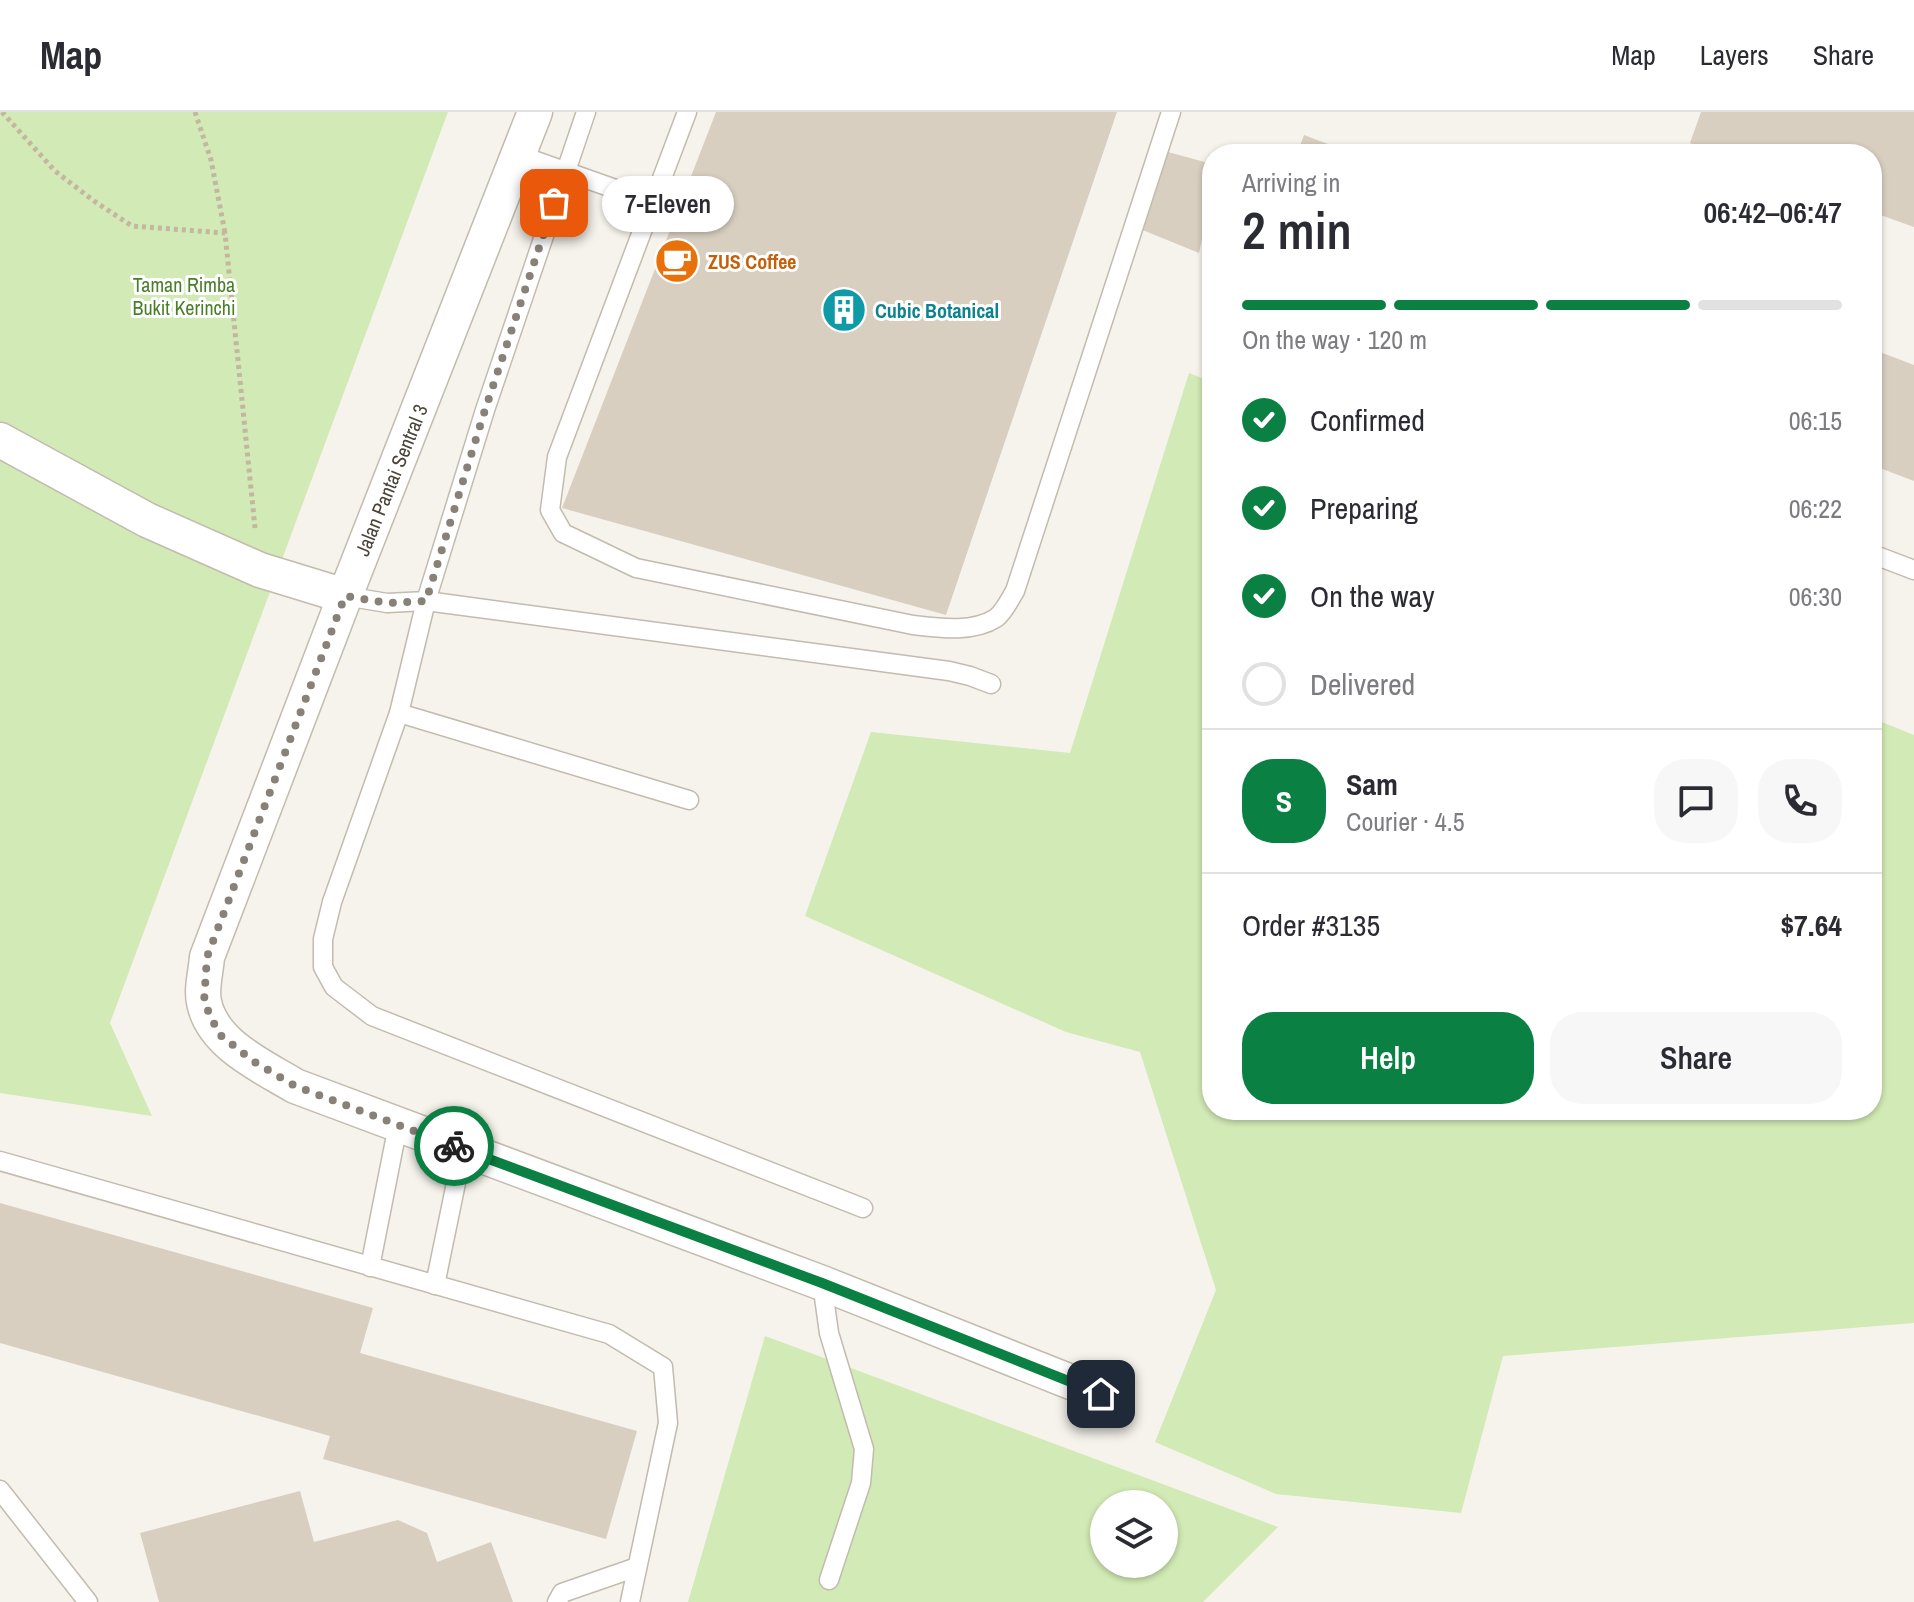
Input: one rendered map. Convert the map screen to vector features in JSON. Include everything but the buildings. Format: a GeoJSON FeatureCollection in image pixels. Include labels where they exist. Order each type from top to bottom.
{"type":"FeatureCollection","features":[{"type":"Feature","properties":{"kind":"street","name":"Jalan Pantai Sentral 3"},"geometry":{"type":"LineString","coordinates":[[535,112],[207,957],[204,1002],[219,1034],[253,1061],[295,1086],[822,1283],[1101,1394]]}},
{"type":"Feature","properties":{"kind":"street"},"geometry":{"type":"LineString","coordinates":[[0,440],[147,520],[260,570],[345,596]]}},
{"type":"Feature","properties":{"kind":"lane"},"geometry":{"type":"LineString","coordinates":[[586,112],[485,410],[426,601],[399,713],[332,902],[323,939],[323,967],[334,987],[372,1016],[863,1208]]}},
{"type":"Feature","properties":{"kind":"lane"},"geometry":{"type":"LineString","coordinates":[[687,112],[557,457],[550,510],[563,533],[636,568],[944,629],[980,625],[999,616],[1015,591],[1171,112]]}},
{"type":"Feature","properties":{"kind":"lane"},"geometry":{"type":"LineString","coordinates":[[519,155],[652,202]]}},
{"type":"Feature","properties":{"kind":"lane"},"geometry":{"type":"LineString","coordinates":[[1882,558],[1914,570]]}},
{"type":"Feature","properties":{"kind":"lane"},"geometry":{"type":"LineString","coordinates":[[345,596],[387,603],[426,601],[949,671],[991,684]]}},
{"type":"Feature","properties":{"kind":"lane"},"geometry":{"type":"LineString","coordinates":[[399,713],[689,800]]}},
{"type":"Feature","properties":{"kind":"lane"},"geometry":{"type":"LineString","coordinates":[[370,1267],[398,1125]]}},
{"type":"Feature","properties":{"kind":"lane"},"geometry":{"type":"LineString","coordinates":[[435,1285],[463,1149]]}},
{"type":"Feature","properties":{"kind":"lane"},"geometry":{"type":"LineString","coordinates":[[0,1161],[609,1334],[663,1367],[668,1423],[630,1602]]}},
{"type":"Feature","properties":{"kind":"lane"},"geometry":{"type":"LineString","coordinates":[[822,1283],[829,1333],[864,1449],[861,1483],[829,1580]]}},
{"type":"Feature","properties":{"kind":"lane"},"geometry":{"type":"LineString","coordinates":[[0,1490],[88,1602]]}},
{"type":"Feature","properties":{"kind":"lane"},"geometry":{"type":"LineString","coordinates":[[557,1602],[562,1593],[637,1567]]}},
{"type":"Feature","properties":{"kind":"path"},"geometry":{"type":"LineString","coordinates":[[2,112],[55,171],[132,226],[225,233]]}},
{"type":"Feature","properties":{"kind":"path"},"geometry":{"type":"LineString","coordinates":[[195,112],[211,160],[225,233],[260,570]]}},
{"type":"Feature","properties":{"kind":"green space","name":"Taman Rimba Bukit Kerinchi"},"geometry":{"type":"Polygon","coordinates":[[[0,112],[448,112],[110,1023],[152,1116],[0,1093],[0,112]]]}},
{"type":"Feature","properties":{"kind":"green space"},"geometry":{"type":"Polygon","coordinates":[[[1189,373],[1202,378],[1202,1120],[1882,1120],[1882,722],[1914,735],[1914,1323],[1503,1356],[1461,1513],[1276,1494],[1155,1442],[1216,1290],[1140,1052],[1066,1032],[805,916],[871,732],[1070,753],[1189,373]]]}},
{"type":"Feature","properties":{"kind":"green space"},"geometry":{"type":"Polygon","coordinates":[[[765,1336],[1278,1527],[1203,1602],[688,1602],[765,1336]]]}},
{"type":"Feature","properties":{"kind":"way so far"},"geometry":{"type":"LineString","coordinates":[[454,1146],[295,1086],[253,1061],[219,1034],[204,1002],[207,957],[345,596],[387,603],[426,601],[554,203]]}},
{"type":"Feature","properties":{"kind":"place","name":"7-Eleven"},"geometry":{"type":"Point","coordinates":[554,203]}},
{"type":"Feature","properties":{"kind":"place","name":"ZUS Coffee"},"geometry":{"type":"Point","coordinates":[677,261]}},
{"type":"Feature","properties":{"kind":"place","name":"Cubic Botanical"},"geometry":{"type":"Point","coordinates":[844,310]}},
{"type":"Feature","properties":{"kind":"route"},"geometry":{"type":"LineString","coordinates":[[454,1146],[822,1283],[1101,1394]]}}]}
